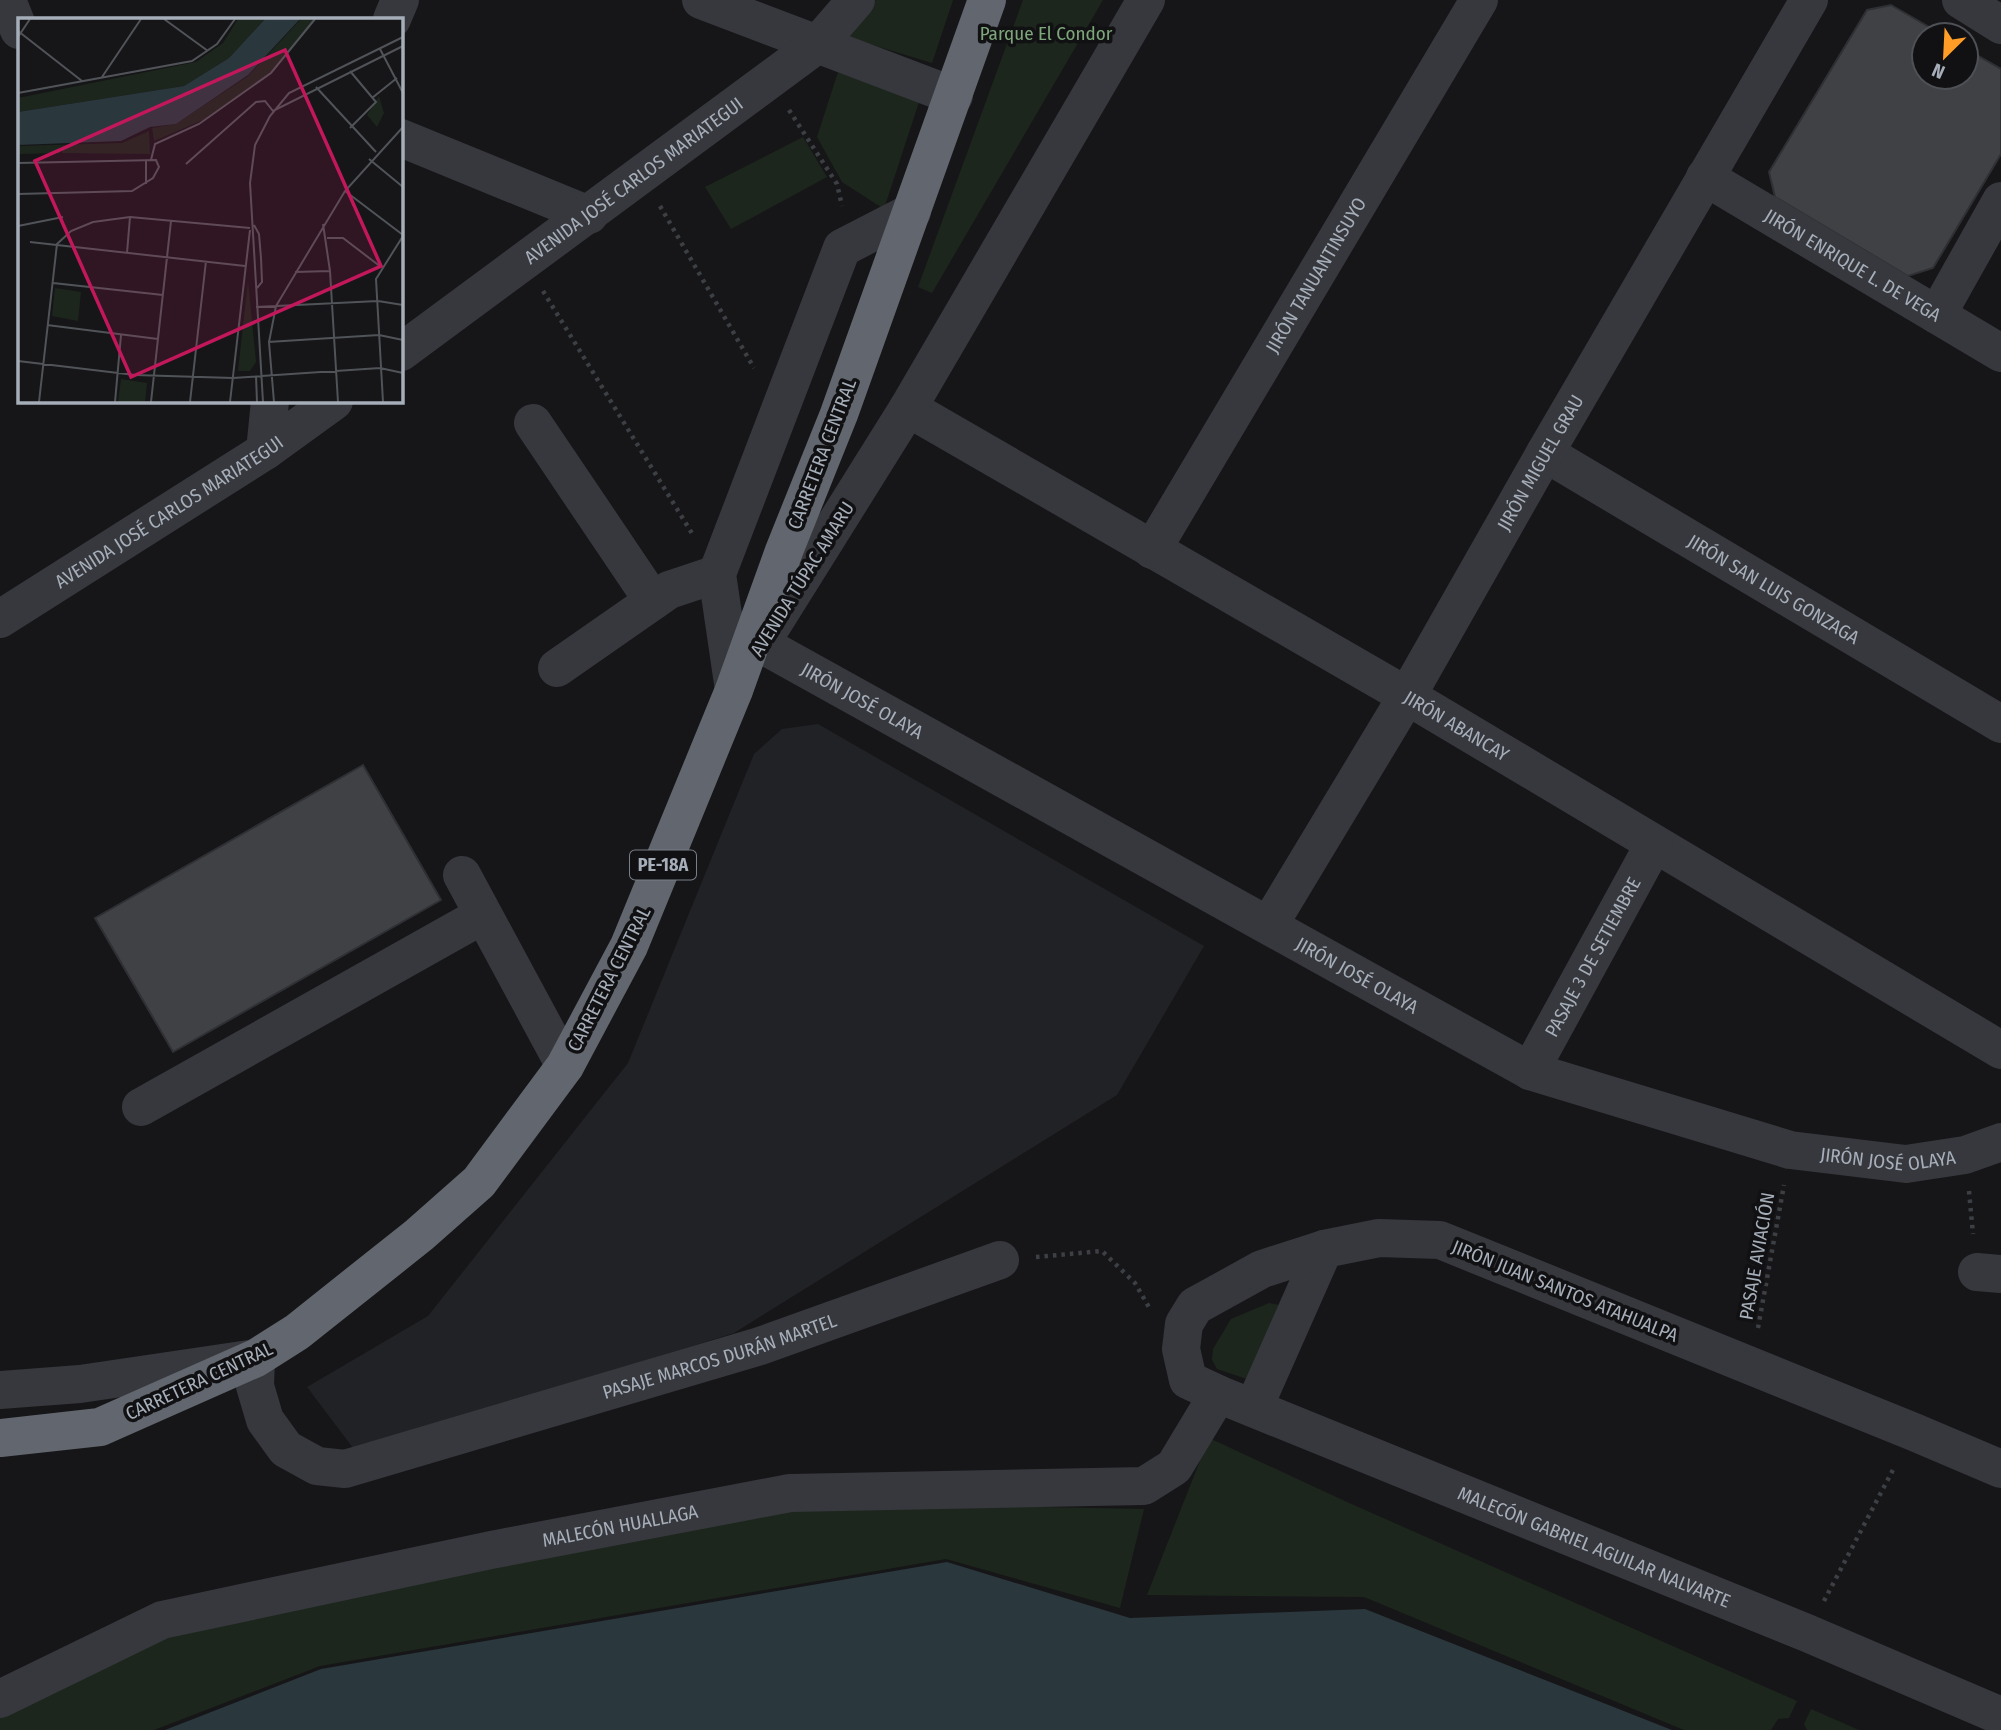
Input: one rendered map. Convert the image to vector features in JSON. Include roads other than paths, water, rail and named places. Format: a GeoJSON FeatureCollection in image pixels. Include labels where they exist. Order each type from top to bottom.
{"type":"FeatureCollection","features":[{"type":"Feature","properties":{"kind":"highway","name":"CARRETERA CENTRAL"},"geometry":{"type":"LineString","coordinates":[[0,1438],[100,1427],[256,1358],[297,1332],[419,1235],[480,1182],[565,1066],[629,946],[734,690],[784,551],[839,414],[987,0]]}},
{"type":"Feature","properties":{"kind":"street"},"geometry":{"type":"LineString","coordinates":[[7,0],[18,28]]}},
{"type":"Feature","properties":{"kind":"street"},"geometry":{"type":"LineString","coordinates":[[392,18],[400,0]]}},
{"type":"Feature","properties":{"kind":"street"},"geometry":{"type":"LineString","coordinates":[[701,0],[954,96]]}},
{"type":"Feature","properties":{"kind":"street","name":"AVENIDA JOSÉ CARLOS MARIATEGUI"},"geometry":{"type":"LineString","coordinates":[[402,351],[818,44],[856,0]]}},
{"type":"Feature","properties":{"kind":"street","name":"AVENIDA TÚPAC AMARU"},"geometry":{"type":"LineString","coordinates":[[734,690],[908,408],[1146,0]]}},
{"type":"Feature","properties":{"kind":"street","name":"JIRÓN TANUANTINSUYO"},"geometry":{"type":"LineString","coordinates":[[1152,550],[1479,0]]}},
{"type":"Feature","properties":{"kind":"street","name":"JIRÓN MIGUEL GRAU"},"geometry":{"type":"LineString","coordinates":[[1269,925],[1407,696],[1809,0]]}},
{"type":"Feature","properties":{"kind":"street"},"geometry":{"type":"LineString","coordinates":[[1961,0],[2001,25]]}},
{"type":"Feature","properties":{"kind":"street"},"geometry":{"type":"LineString","coordinates":[[402,138],[589,215]]}},
{"type":"Feature","properties":{"kind":"street","name":"JIRÓN ENRIQUE L. DE VEGA"},"geometry":{"type":"LineString","coordinates":[[1705,177],[2001,353]]}},
{"type":"Feature","properties":{"kind":"street"},"geometry":{"type":"LineString","coordinates":[[1937,315],[2001,201]]}},
{"type":"Feature","properties":{"kind":"street","name":"AVENIDA TÚPAC AMARU"},"geometry":{"type":"LineString","coordinates":[[734,690],[717,574],[842,248],[912,212]]}},
{"type":"Feature","properties":{"kind":"street"},"geometry":{"type":"LineString","coordinates":[[265,451],[270,402]]}},
{"type":"Feature","properties":{"kind":"street","name":"AVENIDA JOSÉ CARLOS MARIATEGUI"},"geometry":{"type":"LineString","coordinates":[[5,605],[265,451],[333,402]]}},
{"type":"Feature","properties":{"kind":"street","name":"JIRÓN ABANCAY"},"geometry":{"type":"LineString","coordinates":[[908,408],[1407,696],[2001,1050]]}},
{"type":"Feature","properties":{"kind":"street"},"geometry":{"type":"LineString","coordinates":[[533,423],[653,601]]}},
{"type":"Feature","properties":{"kind":"street","name":"JIRÓN SAN LUIS GONZAGA"},"geometry":{"type":"LineString","coordinates":[[1545,453],[2001,724]]}},
{"type":"Feature","properties":{"kind":"street"},"geometry":{"type":"LineString","coordinates":[[556,668],[669,590],[717,574]]}},
{"type":"Feature","properties":{"kind":"street","name":"JIRÓN JOSÉ OLAYA"},"geometry":{"type":"LineString","coordinates":[[761,644],[1530,1071],[1790,1150],[1906,1164],[1965,1155],[2001,1142]]}},
{"type":"Feature","properties":{"kind":"street","name":"PASAJE 3 DE SETIEMBRE"},"geometry":{"type":"LineString","coordinates":[[1530,1071],[1654,844]]}},
{"type":"Feature","properties":{"kind":"street"},"geometry":{"type":"LineString","coordinates":[[462,875],[565,1066]]}},
{"type":"Feature","properties":{"kind":"street"},"geometry":{"type":"LineString","coordinates":[[141,1107],[483,915]]}},
{"type":"Feature","properties":{"kind":"street","name":"JIRÓN JUAN SANTOS ATAHUALPA"},"geometry":{"type":"LineString","coordinates":[[1203,1387],[1181,1349],[1184,1324],[1195,1307],[1262,1269],[1324,1249],[1379,1238],[1440,1240],[2001,1469]]}},
{"type":"Feature","properties":{"kind":"street"},"geometry":{"type":"LineString","coordinates":[[1254,1407],[1324,1249]]}},
{"type":"Feature","properties":{"kind":"street","name":"PASAJE MARCOS DURÁN MARTEL"},"geometry":{"type":"LineString","coordinates":[[256,1358],[255,1386],[265,1420],[286,1449],[317,1465],[345,1469],[760,1346],[1000,1260]]}},
{"type":"Feature","properties":{"kind":"street"},"geometry":{"type":"LineString","coordinates":[[0,1390],[80,1384],[256,1358]]}},
{"type":"Feature","properties":{"kind":"street","name":"MALECÓN GABRIEL AGUILAR NALVARTE"},"geometry":{"type":"LineString","coordinates":[[1203,1387],[1807,1633],[2001,1716]]}},
{"type":"Feature","properties":{"kind":"street","name":"MALECÓN HUALLAGA"},"geometry":{"type":"LineString","coordinates":[[0,1699],[162,1620],[491,1550],[777,1496],[804,1493],[1144,1486],[1174,1467],[1203,1387]]}},
{"type":"Feature","properties":{"kind":"park label","name":"Parque El Condor"},"geometry":{"type":"Point","coordinates":[1046,33]}}]}
